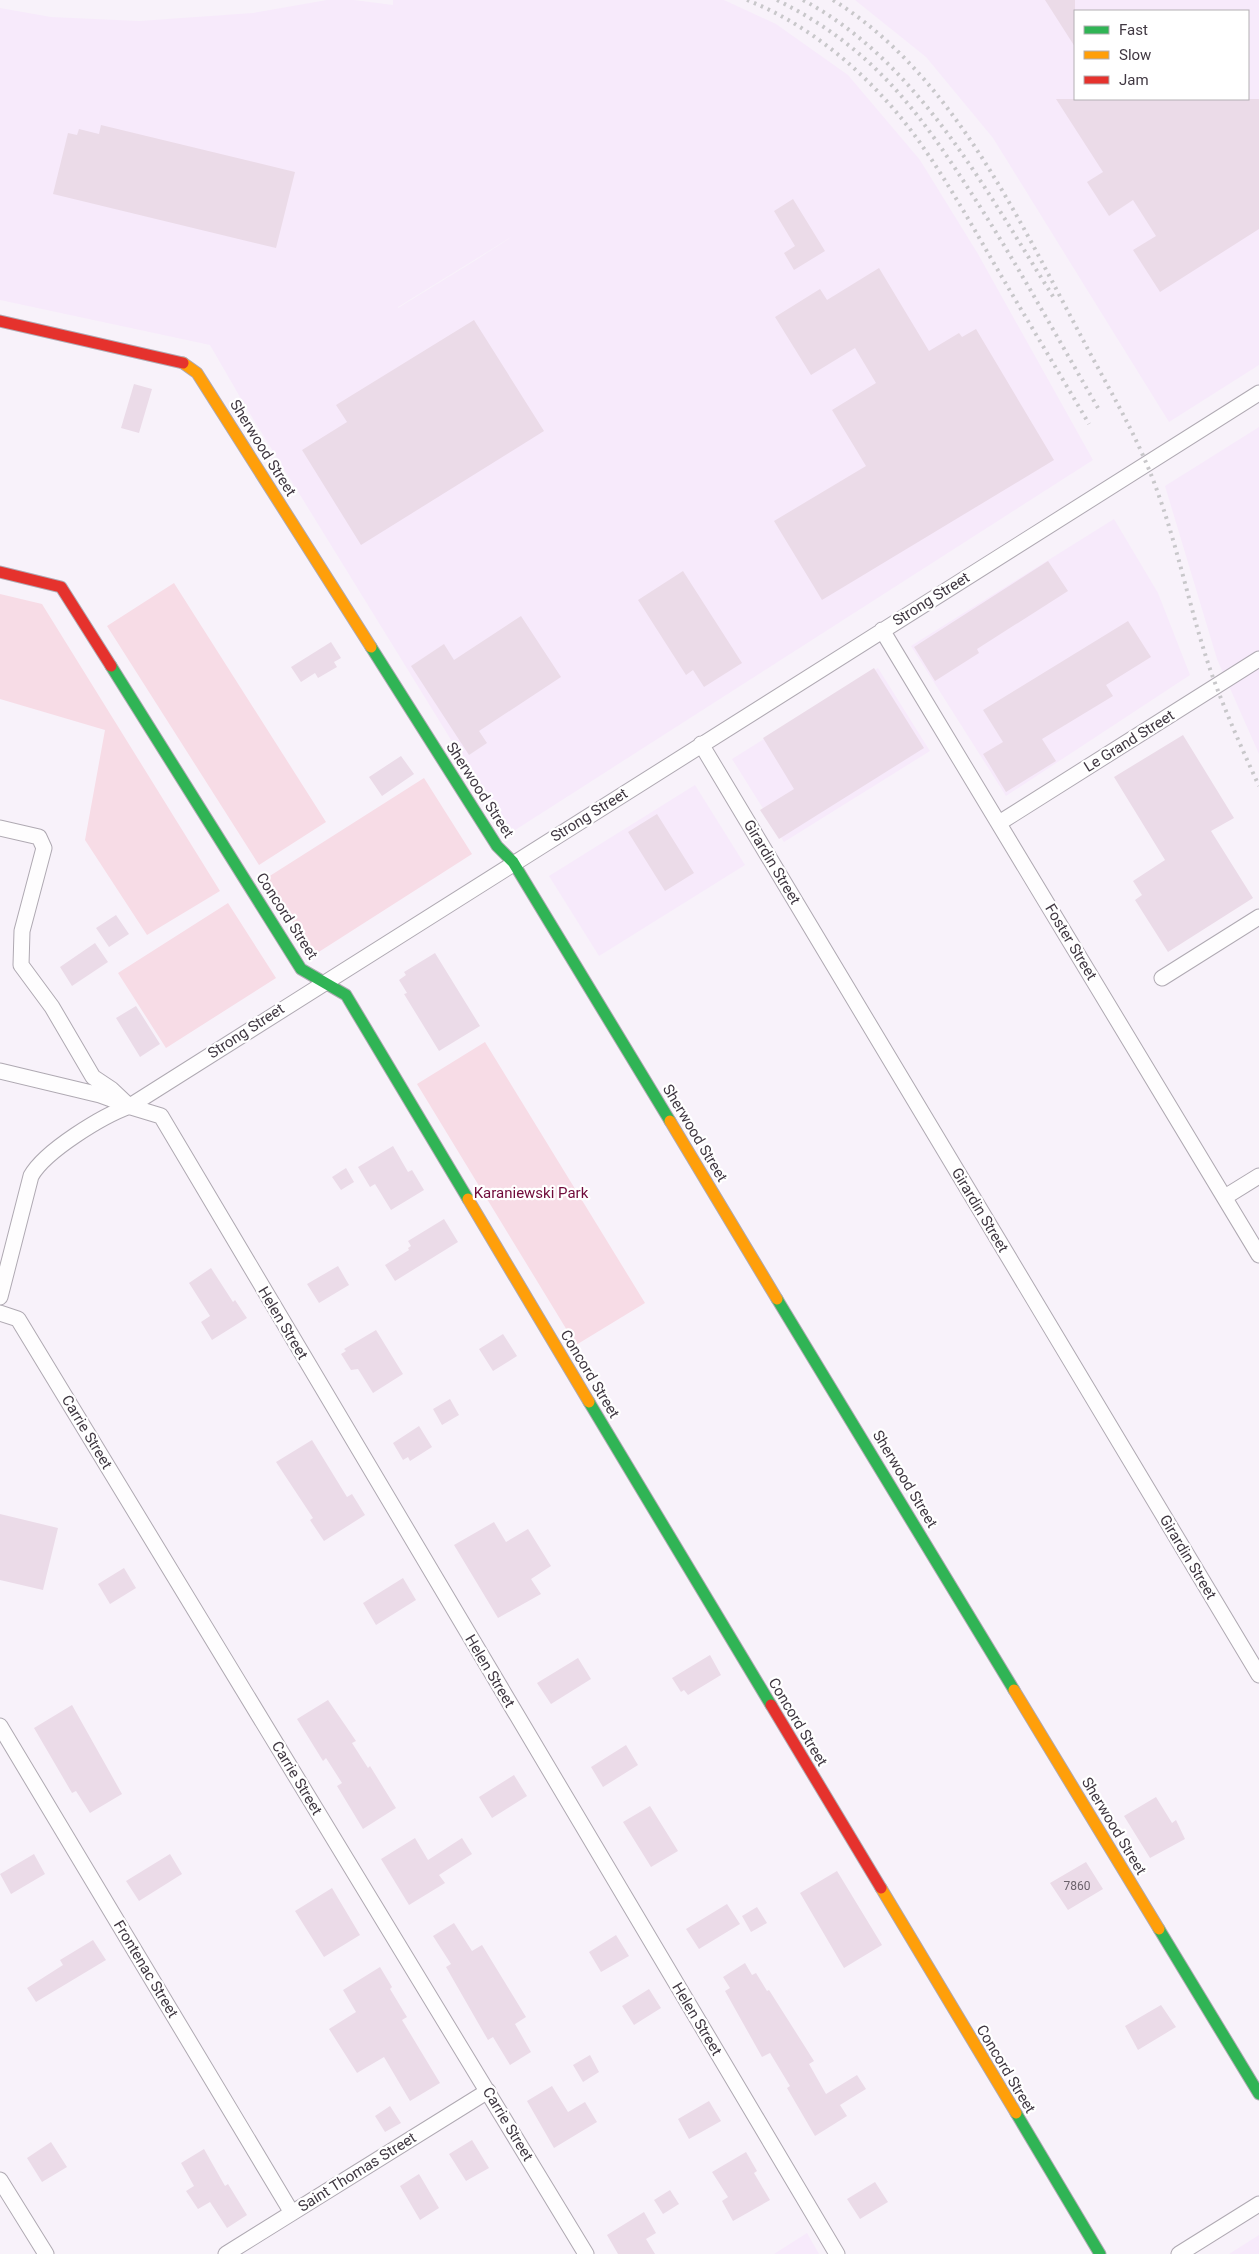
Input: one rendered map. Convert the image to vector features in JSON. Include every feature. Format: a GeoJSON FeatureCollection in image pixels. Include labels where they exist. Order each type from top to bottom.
{"type":"FeatureCollection","features":[{"type":"Feature","properties":{"kind":"street","name":"Sherwood Street"},"geometry":{"type":"LineString","coordinates":[[0,321],[185,363],[193,368],[497,846],[513,862],[1259,2094]]}},
{"type":"Feature","properties":{"kind":"street","name":"Strong Street"},"geometry":{"type":"LineString","coordinates":[[0,1297],[31,1176],[38,1164],[67,1141],[129,1106],[1259,393]]}},
{"type":"Feature","properties":{"kind":"street","name":"Concord Street"},"geometry":{"type":"LineString","coordinates":[[0,572],[61,587],[301,969],[346,995],[1100,2254]]}},
{"type":"Feature","properties":{"kind":"street","name":"Foster Street"},"geometry":{"type":"LineString","coordinates":[[882,630],[1259,1255]]}},
{"type":"Feature","properties":{"kind":"street","name":"Le Grand Street"},"geometry":{"type":"LineString","coordinates":[[999,823],[1259,659]]}},
{"type":"Feature","properties":{"kind":"street","name":"Girardin Street"},"geometry":{"type":"LineString","coordinates":[[701,744],[1259,1675]]}},
{"type":"Feature","properties":{"kind":"street"},"geometry":{"type":"LineString","coordinates":[[0,828],[39,837],[44,848],[22,931],[21,965],[52,1007],[93,1077],[111,1089],[129,1106]]}},
{"type":"Feature","properties":{"kind":"street"},"geometry":{"type":"LineString","coordinates":[[1162,978],[1259,917]]}},
{"type":"Feature","properties":{"kind":"street","name":"Helen Street"},"geometry":{"type":"LineString","coordinates":[[0,1071],[100,1095],[161,1116],[837,2254]]}},
{"type":"Feature","properties":{"kind":"street"},"geometry":{"type":"LineString","coordinates":[[1225,1197],[1259,1176]]}},
{"type":"Feature","properties":{"kind":"street","name":"Carrie Street"},"geometry":{"type":"LineString","coordinates":[[0,1313],[18,1319],[586,2254]]}},
{"type":"Feature","properties":{"kind":"street","name":"Frontenac Street"},"geometry":{"type":"LineString","coordinates":[[0,1726],[292,2213]]}},
{"type":"Feature","properties":{"kind":"street","name":"Saint Thomas Street"},"geometry":{"type":"LineString","coordinates":[[226,2254],[488,2091]]}},
{"type":"Feature","properties":{"kind":"street"},"geometry":{"type":"LineString","coordinates":[[0,2180],[46,2254]]}},
{"type":"Feature","properties":{"kind":"street"},"geometry":{"type":"LineString","coordinates":[[1179,2254],[1259,2204]]}},
{"type":"Feature","properties":{"kind":"shaded area"},"geometry":{"type":"Polygon","coordinates":[[[327,0],[354,0],[393,5],[393,0],[724,0],[776,24],[848,75],[920,160],[978,254],[1093,460],[509,834],[244,404],[210,345],[0,300],[0,8],[51,17],[139,21],[253,13],[327,0]],[[513,236],[398,308],[476,260],[513,236]]]}},
{"type":"Feature","properties":{"kind":"shaded area"},"geometry":{"type":"Polygon","coordinates":[[[855,0],[1259,0],[1259,365],[1169,422],[993,138],[926,57],[855,0]]]}},
{"type":"Feature","properties":{"kind":"shaded area"},"geometry":{"type":"Polygon","coordinates":[[[1259,427],[1259,754],[1217,659],[1165,486],[1259,427]]]}},
{"type":"Feature","properties":{"kind":"shaded area"},"geometry":{"type":"Polygon","coordinates":[[[1114,519],[1158,593],[1190,675],[1006,796],[911,646],[1114,519]]]}},
{"type":"Feature","properties":{"kind":"shaded area"},"geometry":{"type":"Polygon","coordinates":[[[878,668],[930,751],[784,842],[732,759],[878,668]]]}},
{"type":"Feature","properties":{"kind":"shaded area"},"geometry":{"type":"Polygon","coordinates":[[[695,785],[745,865],[599,956],[549,876],[695,785]]]}},
{"type":"Feature","properties":{"kind":"shaded area"},"geometry":{"type":"Polygon","coordinates":[[[807,2233],[819,2254],[774,2254],[807,2233]]]}},
{"type":"Feature","properties":{"kind":"shaded area"},"geometry":{"type":"Polygon","coordinates":[[[1259,2235],[1259,2254],[1229,2254],[1259,2235]]]}},
{"type":"Feature","properties":{"kind":"green space"},"geometry":{"type":"Polygon","coordinates":[[[174,583],[326,822],[259,865],[107,626],[174,583]]]}},
{"type":"Feature","properties":{"kind":"green space"},"geometry":{"type":"Polygon","coordinates":[[[0,594],[42,604],[220,891],[147,935],[85,840],[105,730],[0,699],[0,594]]]}},
{"type":"Feature","properties":{"kind":"green space"},"geometry":{"type":"Polygon","coordinates":[[[424,778],[472,854],[314,955],[265,879],[424,778]]]}},
{"type":"Feature","properties":{"kind":"green space"},"geometry":{"type":"Polygon","coordinates":[[[228,903],[276,978],[166,1048],[118,973],[228,903]]]}},
{"type":"Feature","properties":{"kind":"green space","name":"Karaniewski Park"},"geometry":{"type":"Polygon","coordinates":[[[485,1042],[645,1303],[576,1345],[417,1084],[485,1042]]]}},
{"type":"Feature","properties":{"kind":"building"},"geometry":{"type":"Polygon","coordinates":[[[1045,0],[1075,0],[1074,45],[1045,0]]]}},
{"type":"Feature","properties":{"kind":"building"},"geometry":{"type":"Polygon","coordinates":[[[1056,99],[1259,99],[1259,229],[1160,292],[1133,250],[1156,236],[1133,200],[1109,216],[1087,182],[1103,172],[1056,99]]]}},
{"type":"Feature","properties":{"kind":"building"},"geometry":{"type":"Polygon","coordinates":[[[101,125],[295,172],[276,248],[53,194],[68,133],[77,135],[79,129],[99,134],[101,125]]]}},
{"type":"Feature","properties":{"kind":"building"},"geometry":{"type":"Polygon","coordinates":[[[793,199],[825,251],[794,270],[784,253],[795,246],[774,211],[793,199]]]}},
{"type":"Feature","properties":{"kind":"building"},"geometry":{"type":"Polygon","coordinates":[[[879,268],[929,351],[959,333],[962,337],[976,329],[1054,460],[822,600],[774,521],[866,466],[832,410],[876,383],[855,348],[811,375],[775,317],[820,289],[827,300],[879,268]]]}},
{"type":"Feature","properties":{"kind":"building"},"geometry":{"type":"Polygon","coordinates":[[[474,320],[544,431],[361,545],[302,450],[347,422],[336,405],[474,320]]]}},
{"type":"Feature","properties":{"kind":"building"},"geometry":{"type":"Polygon","coordinates":[[[134,384],[152,389],[139,433],[121,428],[134,384]]]}},
{"type":"Feature","properties":{"kind":"building"},"geometry":{"type":"Polygon","coordinates":[[[1048,561],[1068,591],[977,649],[979,653],[935,681],[914,647],[1048,561]]]}},
{"type":"Feature","properties":{"kind":"building"},"geometry":{"type":"Polygon","coordinates":[[[683,571],[742,663],[704,687],[693,670],[686,675],[638,600],[683,571]]]}},
{"type":"Feature","properties":{"kind":"building"},"geometry":{"type":"Polygon","coordinates":[[[521,616],[561,677],[479,731],[487,743],[469,755],[411,666],[444,644],[454,660],[521,616]]]}},
{"type":"Feature","properties":{"kind":"building"},"geometry":{"type":"Polygon","coordinates":[[[1128,621],[1151,657],[1106,685],[1113,696],[1042,739],[1056,761],[1006,792],[983,754],[1003,742],[983,710],[1128,621]]]}},
{"type":"Feature","properties":{"kind":"building"},"geometry":{"type":"Polygon","coordinates":[[[331,642],[341,658],[334,662],[337,667],[318,678],[315,673],[301,682],[291,667],[331,642]]]}},
{"type":"Feature","properties":{"kind":"building"},"geometry":{"type":"Polygon","coordinates":[[[874,668],[924,748],[779,839],[760,810],[794,789],[763,738],[874,668]]]}},
{"type":"Feature","properties":{"kind":"building"},"geometry":{"type":"Polygon","coordinates":[[[1183,735],[1234,818],[1211,831],[1253,898],[1168,952],[1135,900],[1142,895],[1133,881],[1165,860],[1114,777],[1183,735]]]}},
{"type":"Feature","properties":{"kind":"building"},"geometry":{"type":"Polygon","coordinates":[[[401,756],[414,774],[382,796],[369,777],[401,756]]]}},
{"type":"Feature","properties":{"kind":"building"},"geometry":{"type":"Polygon","coordinates":[[[657,814],[694,873],[665,891],[628,832],[657,814]]]}},
{"type":"Feature","properties":{"kind":"building"},"geometry":{"type":"Polygon","coordinates":[[[116,915],[129,934],[109,947],[96,928],[116,915]]]}},
{"type":"Feature","properties":{"kind":"building"},"geometry":{"type":"Polygon","coordinates":[[[95,943],[108,962],[72,986],[60,967],[95,943]]]}},
{"type":"Feature","properties":{"kind":"building"},"geometry":{"type":"Polygon","coordinates":[[[435,953],[480,1026],[439,1051],[404,994],[407,993],[399,980],[406,975],[404,972],[435,953]]]}},
{"type":"Feature","properties":{"kind":"building"},"geometry":{"type":"Polygon","coordinates":[[[136,1006],[160,1044],[140,1057],[116,1018],[136,1006]]]}},
{"type":"Feature","properties":{"kind":"building"},"geometry":{"type":"Polygon","coordinates":[[[393,1146],[408,1172],[412,1170],[424,1190],[391,1210],[375,1184],[370,1187],[358,1167],[393,1146]]]}},
{"type":"Feature","properties":{"kind":"building"},"geometry":{"type":"Polygon","coordinates":[[[346,1168],[354,1182],[341,1190],[332,1177],[346,1168]]]}},
{"type":"Feature","properties":{"kind":"building"},"geometry":{"type":"Polygon","coordinates":[[[444,1219],[458,1242],[395,1281],[385,1265],[409,1250],[408,1248],[411,1246],[408,1241],[444,1219]]]}},
{"type":"Feature","properties":{"kind":"building"},"geometry":{"type":"Polygon","coordinates":[[[338,1266],[349,1285],[319,1303],[307,1284],[338,1266]]]}},
{"type":"Feature","properties":{"kind":"building"},"geometry":{"type":"Polygon","coordinates":[[[211,1268],[233,1302],[235,1300],[247,1318],[212,1340],[201,1322],[210,1316],[189,1283],[211,1268]]]}},
{"type":"Feature","properties":{"kind":"building"},"geometry":{"type":"Polygon","coordinates":[[[376,1330],[403,1374],[373,1393],[358,1369],[351,1370],[341,1354],[346,1351],[344,1349],[376,1330]]]}},
{"type":"Feature","properties":{"kind":"building"},"geometry":{"type":"Polygon","coordinates":[[[503,1334],[517,1356],[493,1371],[479,1349],[503,1334]]]}},
{"type":"Feature","properties":{"kind":"building"},"geometry":{"type":"Polygon","coordinates":[[[450,1399],[459,1415],[442,1425],[433,1409],[450,1399]]]}},
{"type":"Feature","properties":{"kind":"building"},"geometry":{"type":"Polygon","coordinates":[[[419,1426],[432,1447],[410,1461],[408,1457],[403,1460],[393,1443],[419,1426]]]}},
{"type":"Feature","properties":{"kind":"building"},"geometry":{"type":"Polygon","coordinates":[[[312,1440],[347,1497],[352,1494],[365,1515],[324,1541],[310,1520],[313,1518],[276,1462],[312,1440]]]}},
{"type":"Feature","properties":{"kind":"building"},"geometry":{"type":"Polygon","coordinates":[[[0,1514],[58,1528],[43,1590],[0,1580],[0,1514]]]}},
{"type":"Feature","properties":{"kind":"building"},"geometry":{"type":"Polygon","coordinates":[[[494,1522],[506,1542],[528,1529],[551,1566],[531,1579],[541,1594],[498,1618],[454,1545],[494,1522]]]}},
{"type":"Feature","properties":{"kind":"building"},"geometry":{"type":"Polygon","coordinates":[[[124,1568],[136,1588],[110,1604],[98,1584],[124,1568]]]}},
{"type":"Feature","properties":{"kind":"building"},"geometry":{"type":"Polygon","coordinates":[[[403,1578],[416,1600],[376,1625],[363,1603],[403,1578]]]}},
{"type":"Feature","properties":{"kind":"building"},"geometry":{"type":"Polygon","coordinates":[[[710,1655],[721,1675],[688,1695],[684,1690],[681,1692],[672,1678],[710,1655]]]}},
{"type":"Feature","properties":{"kind":"building"},"geometry":{"type":"Polygon","coordinates":[[[578,1658],[591,1679],[551,1704],[537,1683],[578,1658]]]}},
{"type":"Feature","properties":{"kind":"building"},"geometry":{"type":"Polygon","coordinates":[[[328,1700],[356,1741],[352,1743],[368,1768],[370,1766],[396,1808],[363,1829],[337,1786],[342,1783],[326,1758],[323,1761],[297,1719],[328,1700]]]}},
{"type":"Feature","properties":{"kind":"building"},"geometry":{"type":"Polygon","coordinates":[[[72,1705],[122,1794],[90,1813],[76,1791],[72,1793],[34,1728],[72,1705]]]}},
{"type":"Feature","properties":{"kind":"building"},"geometry":{"type":"Polygon","coordinates":[[[626,1745],[638,1765],[603,1787],[591,1767],[626,1745]]]}},
{"type":"Feature","properties":{"kind":"building"},"geometry":{"type":"Polygon","coordinates":[[[514,1775],[527,1796],[492,1818],[479,1797],[514,1775]]]}},
{"type":"Feature","properties":{"kind":"building"},"geometry":{"type":"Polygon","coordinates":[[[1156,1797],[1172,1823],[1176,1820],[1185,1839],[1150,1858],[1124,1816],[1156,1797]]]}},
{"type":"Feature","properties":{"kind":"building"},"geometry":{"type":"Polygon","coordinates":[[[650,1806],[678,1851],[651,1867],[623,1822],[650,1806]]]}},
{"type":"Feature","properties":{"kind":"building"},"geometry":{"type":"Polygon","coordinates":[[[415,1838],[428,1860],[462,1838],[472,1854],[439,1875],[445,1883],[409,1905],[381,1859],[415,1838]]]}},
{"type":"Feature","properties":{"kind":"building"},"geometry":{"type":"Polygon","coordinates":[[[34,1854],[45,1874],[11,1894],[0,1874],[34,1854]]]}},
{"type":"Feature","properties":{"kind":"building"},"geometry":{"type":"Polygon","coordinates":[[[170,1854],[182,1874],[139,1901],[126,1881],[170,1854]]]}},
{"type":"Feature","properties":{"kind":"building"},"geometry":{"type":"Polygon","coordinates":[[[1086,1862],[1103,1889],[1068,1910],[1050,1883],[1086,1862]]]}},
{"type":"Feature","properties":{"kind":"building"},"geometry":{"type":"Polygon","coordinates":[[[837,1871],[882,1945],[844,1968],[800,1893],[837,1871]]]}},
{"type":"Feature","properties":{"kind":"building"},"geometry":{"type":"Polygon","coordinates":[[[332,1888],[360,1935],[324,1957],[295,1911],[332,1888]]]}},
{"type":"Feature","properties":{"kind":"building"},"geometry":{"type":"Polygon","coordinates":[[[727,1904],[740,1924],[699,1949],[686,1929],[727,1904]]]}},
{"type":"Feature","properties":{"kind":"building"},"geometry":{"type":"Polygon","coordinates":[[[757,1907],[767,1923],[751,1932],[742,1916],[757,1907]]]}},
{"type":"Feature","properties":{"kind":"building"},"geometry":{"type":"Polygon","coordinates":[[[454,1923],[472,1951],[482,1945],[526,2017],[515,2024],[531,2052],[510,2065],[493,2037],[488,2040],[446,1967],[451,1964],[433,1936],[454,1923]]]}},
{"type":"Feature","properties":{"kind":"building"},"geometry":{"type":"Polygon","coordinates":[[[616,1935],[629,1956],[601,1972],[589,1952],[616,1935]]]}},
{"type":"Feature","properties":{"kind":"building"},"geometry":{"type":"Polygon","coordinates":[[[93,1940],[106,1960],[36,2002],[27,1988],[63,1965],[60,1960],[93,1940]]]}},
{"type":"Feature","properties":{"kind":"building"},"geometry":{"type":"Polygon","coordinates":[[[745,1963],[752,1975],[756,1973],[767,1991],[769,1990],[814,2061],[809,2064],[826,2094],[857,2075],[866,2089],[840,2105],[847,2116],[815,2136],[787,2088],[790,2086],[770,2053],[762,2057],[725,1991],[730,1988],[723,1977],[745,1963]]]}},
{"type":"Feature","properties":{"kind":"building"},"geometry":{"type":"Polygon","coordinates":[[[380,1967],[392,1987],[390,1989],[407,2017],[402,2020],[440,2083],[410,2101],[384,2057],[357,2073],[329,2029],[356,2012],[343,1990],[380,1967]]]}},
{"type":"Feature","properties":{"kind":"building"},"geometry":{"type":"Polygon","coordinates":[[[649,1989],[661,2008],[634,2025],[622,2006],[649,1989]]]}},
{"type":"Feature","properties":{"kind":"building"},"geometry":{"type":"Polygon","coordinates":[[[1161,2005],[1176,2027],[1138,2050],[1125,2026],[1161,2005]]]}},
{"type":"Feature","properties":{"kind":"building"},"geometry":{"type":"Polygon","coordinates":[[[590,2055],[599,2072],[583,2082],[573,2065],[590,2055]]]}},
{"type":"Feature","properties":{"kind":"building"},"geometry":{"type":"Polygon","coordinates":[[[552,2086],[568,2112],[585,2102],[597,2122],[554,2148],[527,2101],[552,2086]]]}},
{"type":"Feature","properties":{"kind":"building"},"geometry":{"type":"Polygon","coordinates":[[[709,2101],[721,2121],[689,2139],[678,2119],[709,2101]]]}},
{"type":"Feature","properties":{"kind":"building"},"geometry":{"type":"Polygon","coordinates":[[[390,2106],[401,2123],[385,2132],[375,2116],[390,2106]]]}},
{"type":"Feature","properties":{"kind":"building"},"geometry":{"type":"Polygon","coordinates":[[[472,2140],[489,2168],[466,2181],[449,2154],[472,2140]]]}},
{"type":"Feature","properties":{"kind":"building"},"geometry":{"type":"Polygon","coordinates":[[[51,2142],[67,2167],[42,2182],[27,2158],[51,2142]]]}},
{"type":"Feature","properties":{"kind":"building"},"geometry":{"type":"Polygon","coordinates":[[[204,2149],[225,2186],[228,2184],[247,2215],[227,2228],[210,2202],[198,2209],[186,2191],[194,2186],[181,2163],[204,2149]]]}},
{"type":"Feature","properties":{"kind":"building"},"geometry":{"type":"Polygon","coordinates":[[[746,2152],[757,2171],[754,2173],[770,2200],[733,2221],[722,2201],[728,2197],[712,2172],[746,2152]]]}},
{"type":"Feature","properties":{"kind":"building"},"geometry":{"type":"Polygon","coordinates":[[[419,2174],[439,2208],[420,2220],[400,2186],[419,2174]]]}},
{"type":"Feature","properties":{"kind":"building"},"geometry":{"type":"Polygon","coordinates":[[[875,2182],[888,2202],[860,2219],[847,2199],[875,2182]]]}},
{"type":"Feature","properties":{"kind":"building"},"geometry":{"type":"Polygon","coordinates":[[[670,2190],[679,2204],[663,2214],[654,2200],[670,2190]]]}},
{"type":"Feature","properties":{"kind":"building"},"geometry":{"type":"Polygon","coordinates":[[[644,2212],[656,2233],[646,2239],[655,2254],[618,2254],[607,2235],[644,2212]]]}},
{"type":"Feature","properties":{"kind":"railway"},"geometry":{"type":"LineString","coordinates":[[747,0],[773,12],[823,42],[867,81],[906,124],[950,189],[1089,424]]}},
{"type":"Feature","properties":{"kind":"railway"},"geometry":{"type":"LineString","coordinates":[[777,0],[811,19],[842,40],[868,62],[915,112],[993,227],[1098,408]]}},
{"type":"Feature","properties":{"kind":"railway"},"geometry":{"type":"LineString","coordinates":[[803,0],[844,26],[882,58],[915,93],[975,173],[1054,298]]}},
{"type":"Feature","properties":{"kind":"railway"},"geometry":{"type":"LineString","coordinates":[[833,0],[875,31],[913,67],[947,108],[978,152],[1033,245],[1121,410],[1155,485],[1211,672],[1259,786]]}},
{"type":"Feature","properties":{"kind":"traffic: fast"},"geometry":{"type":"LineString","coordinates":[[371,647],[497,846],[513,862],[670,1121]]}},
{"type":"Feature","properties":{"kind":"traffic: fast"},"geometry":{"type":"LineString","coordinates":[[111,666],[301,969],[346,995],[468,1199]]}},
{"type":"Feature","properties":{"kind":"traffic: fast"},"geometry":{"type":"LineString","coordinates":[[777,1299],[1014,1690]]}},
{"type":"Feature","properties":{"kind":"traffic: fast"},"geometry":{"type":"LineString","coordinates":[[589,1402],[771,1705]]}},
{"type":"Feature","properties":{"kind":"traffic: fast"},"geometry":{"type":"LineString","coordinates":[[1159,1929],[1259,2094]]}},
{"type":"Feature","properties":{"kind":"traffic: fast"},"geometry":{"type":"LineString","coordinates":[[1016,2113],[1100,2254]]}},
{"type":"Feature","properties":{"kind":"traffic: slow"},"geometry":{"type":"LineString","coordinates":[[183,363],[197,373],[371,647]]}},
{"type":"Feature","properties":{"kind":"traffic: slow"},"geometry":{"type":"LineString","coordinates":[[670,1121],[777,1299]]}},
{"type":"Feature","properties":{"kind":"traffic: slow"},"geometry":{"type":"LineString","coordinates":[[468,1199],[589,1402]]}},
{"type":"Feature","properties":{"kind":"traffic: slow"},"geometry":{"type":"LineString","coordinates":[[1014,1690],[1159,1929]]}},
{"type":"Feature","properties":{"kind":"traffic: slow"},"geometry":{"type":"LineString","coordinates":[[881,1888],[1016,2113]]}},
{"type":"Feature","properties":{"kind":"traffic: jam"},"geometry":{"type":"LineString","coordinates":[[0,321],[183,363]]}},
{"type":"Feature","properties":{"kind":"traffic: jam"},"geometry":{"type":"LineString","coordinates":[[0,572],[61,587],[111,666]]}},
{"type":"Feature","properties":{"kind":"traffic: jam"},"geometry":{"type":"LineString","coordinates":[[771,1705],[881,1888]]}}]}
